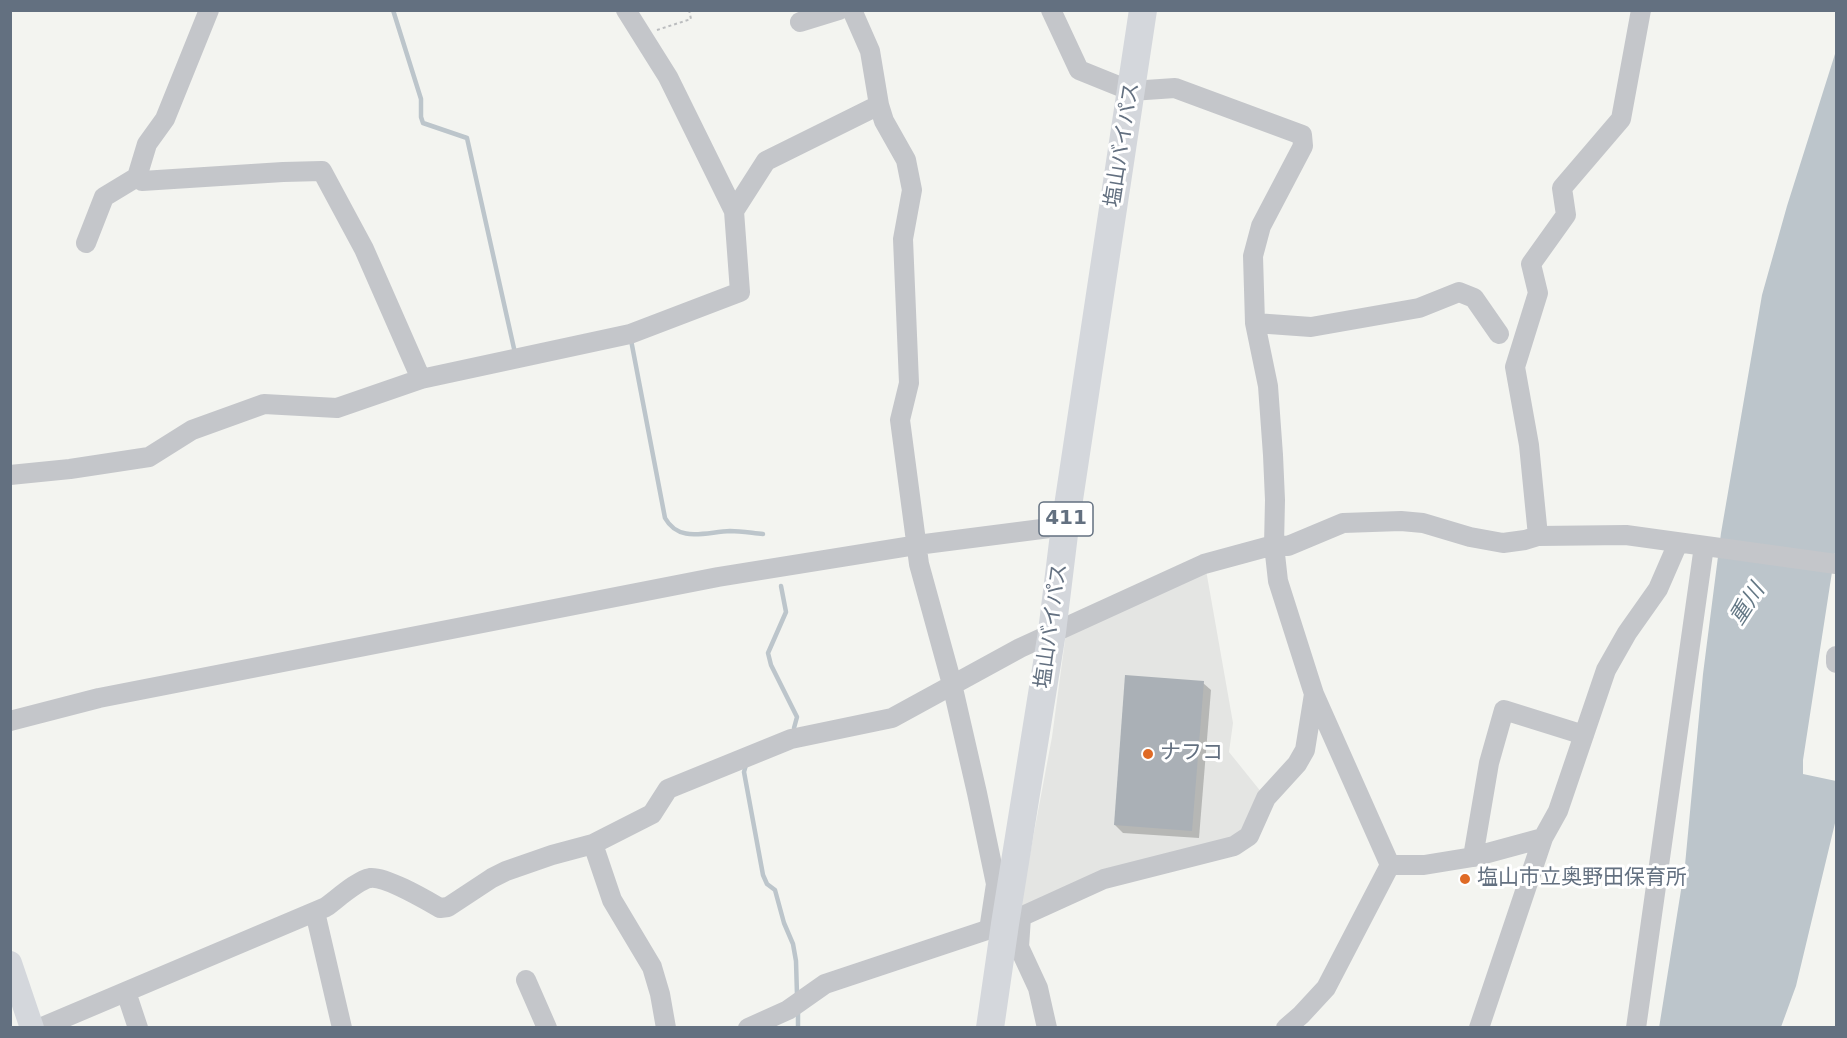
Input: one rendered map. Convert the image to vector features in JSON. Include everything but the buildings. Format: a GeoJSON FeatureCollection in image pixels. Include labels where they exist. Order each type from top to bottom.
{"type":"FeatureCollection","features":[{"type":"Feature","properties":{"kind":"highway","name":"塩山バイパス"},"geometry":{"type":"LineString","coordinates":[[990,1028],[1052,632],[1065,526],[1143,10]]}},
{"type":"Feature","properties":{"kind":"main road"},"geometry":{"type":"LineString","coordinates":[[10,963],[32,1028]]}},
{"type":"Feature","properties":{"kind":"street"},"geometry":{"type":"LineString","coordinates":[[86,243],[104,197],[137,177],[147,144],[165,119],[209,10]]}},
{"type":"Feature","properties":{"kind":"street"},"geometry":{"type":"LineString","coordinates":[[10,475],[149,457],[192,430],[264,404],[337,408],[421,379],[630,334],[740,292],[734,211],[668,77],[626,10]]}},
{"type":"Feature","properties":{"kind":"street"},"geometry":{"type":"LineString","coordinates":[[800,22],[839,10]]}},
{"type":"Feature","properties":{"kind":"street"},"geometry":{"type":"LineString","coordinates":[[852,10],[870,51],[884,122],[906,160],[912,190],[903,238],[909,383],[900,420],[919,564],[952,684],[1005,924],[1019,947],[1038,988],[1047,1028]]}},
{"type":"Feature","properties":{"kind":"street"},"geometry":{"type":"LineString","coordinates":[[1051,10],[1080,70],[1131,91],[1175,88],[1302,135],[1303,146],[1262,226],[1253,256],[1255,322],[1269,397],[1275,500],[1274,545],[1278,581],[1314,694],[1390,865]]}},
{"type":"Feature","properties":{"kind":"street"},"geometry":{"type":"LineString","coordinates":[[1538,536],[1529,445],[1515,367],[1538,293],[1531,264],[1566,215],[1562,188],[1621,119],[1641,10]]}},
{"type":"Feature","properties":{"kind":"street"},"geometry":{"type":"LineString","coordinates":[[734,211],[766,161],[879,105]]}},
{"type":"Feature","properties":{"kind":"street"},"geometry":{"type":"LineString","coordinates":[[137,177],[142,181],[322,171],[364,249],[421,379]]}},
{"type":"Feature","properties":{"kind":"street"},"geometry":{"type":"LineString","coordinates":[[1255,322],[1311,327],[1419,308],[1459,292],[1474,298],[1499,334]]}},
{"type":"Feature","properties":{"kind":"street"},"geometry":{"type":"LineString","coordinates":[[40,1028],[315,912],[371,878],[383,879],[440,908],[448,907],[492,878],[507,871],[592,844],[652,814],[668,789],[791,739],[892,718],[1052,632],[1204,564],[1274,545],[1288,546],[1343,523],[1401,521],[1423,523],[1470,537],[1503,543],[1538,536],[1626,535],[1836,564]]}},
{"type":"Feature","properties":{"kind":"street"},"geometry":{"type":"LineString","coordinates":[[10,722],[99,698],[718,577],[917,544],[1065,526]]}},
{"type":"Feature","properties":{"kind":"street"},"geometry":{"type":"LineString","coordinates":[[1479,1028],[1544,838],[1558,811],[1606,670],[1627,633],[1658,589],[1678,543]]}},
{"type":"Feature","properties":{"kind":"street"},"geometry":{"type":"LineString","coordinates":[[1636,1028],[1704,546]]}},
{"type":"Feature","properties":{"kind":"street"},"geometry":{"type":"LineString","coordinates":[[1836,656],[1836,663]]}},
{"type":"Feature","properties":{"kind":"street"},"geometry":{"type":"LineString","coordinates":[[748,1028],[788,1010],[825,984],[1005,924],[1104,879],[1234,846],[1249,836],[1266,798],[1297,764],[1305,750],[1314,694]]}},
{"type":"Feature","properties":{"kind":"street"},"geometry":{"type":"LineString","coordinates":[[1473,857],[1489,763],[1504,710],[1584,735]]}},
{"type":"Feature","properties":{"kind":"street"},"geometry":{"type":"LineString","coordinates":[[1390,865],[1424,865],[1473,857],[1544,838]]}},
{"type":"Feature","properties":{"kind":"street"},"geometry":{"type":"LineString","coordinates":[[592,844],[612,900],[652,967],[666,1028]]}},
{"type":"Feature","properties":{"kind":"street"},"geometry":{"type":"LineString","coordinates":[[1286,1028],[1326,988],[1390,865]]}},
{"type":"Feature","properties":{"kind":"street"},"geometry":{"type":"LineString","coordinates":[[315,912],[342,1028]]}},
{"type":"Feature","properties":{"kind":"street"},"geometry":{"type":"LineString","coordinates":[[526,980],[547,1028]]}},
{"type":"Feature","properties":{"kind":"street"},"geometry":{"type":"LineString","coordinates":[[126,992],[138,1028]]}},
{"type":"Feature","properties":{"kind":"path"},"geometry":{"type":"LineString","coordinates":[[642,35],[691,20],[689,10]]}},
{"type":"Feature","properties":{"kind":"shaded area"},"geometry":{"type":"Polygon","coordinates":[[[1206,570],[1233,723],[1229,752],[1266,798],[1249,836],[1020,907],[1052,737],[1067,626],[1206,570]]]}},
{"type":"Feature","properties":{"kind":"water","name":"重川"},"geometry":{"type":"Polygon","coordinates":[[[1836,31],[1836,546],[1803,760],[1803,774],[1836,781],[1836,819],[1796,986],[1781,1027],[1659,1028],[1685,865],[1703,674],[1721,533],[1762,295],[1787,206],[1835,54],[1836,31]]]}},
{"type":"Feature","properties":{"kind":"waterway"},"geometry":{"type":"LineString","coordinates":[[393,10],[421,99],[423,123],[467,138],[515,353]]}},
{"type":"Feature","properties":{"kind":"waterway"},"geometry":{"type":"LineString","coordinates":[[629,340],[631,340],[665,518],[671,526],[685,533],[730,531],[763,534]]}},
{"type":"Feature","properties":{"kind":"waterway"},"geometry":{"type":"LineString","coordinates":[[781,586],[786,612],[768,653],[771,665],[797,717],[794,728]]}},
{"type":"Feature","properties":{"kind":"waterway"},"geometry":{"type":"LineString","coordinates":[[746,765],[744,772],[763,875],[767,884],[775,890],[784,923],[793,944],[797,995]]}},
{"type":"Feature","properties":{"kind":"waterway"},"geometry":{"type":"LineString","coordinates":[[798,1010],[798,1028]]}},
{"type":"Feature","properties":{"kind":"place","name":"ナフコ"},"geometry":{"type":"Point","coordinates":[1148,754]}},
{"type":"Feature","properties":{"kind":"place","name":"塩山市立奥野田保育所"},"geometry":{"type":"Point","coordinates":[1465,879]}}]}
